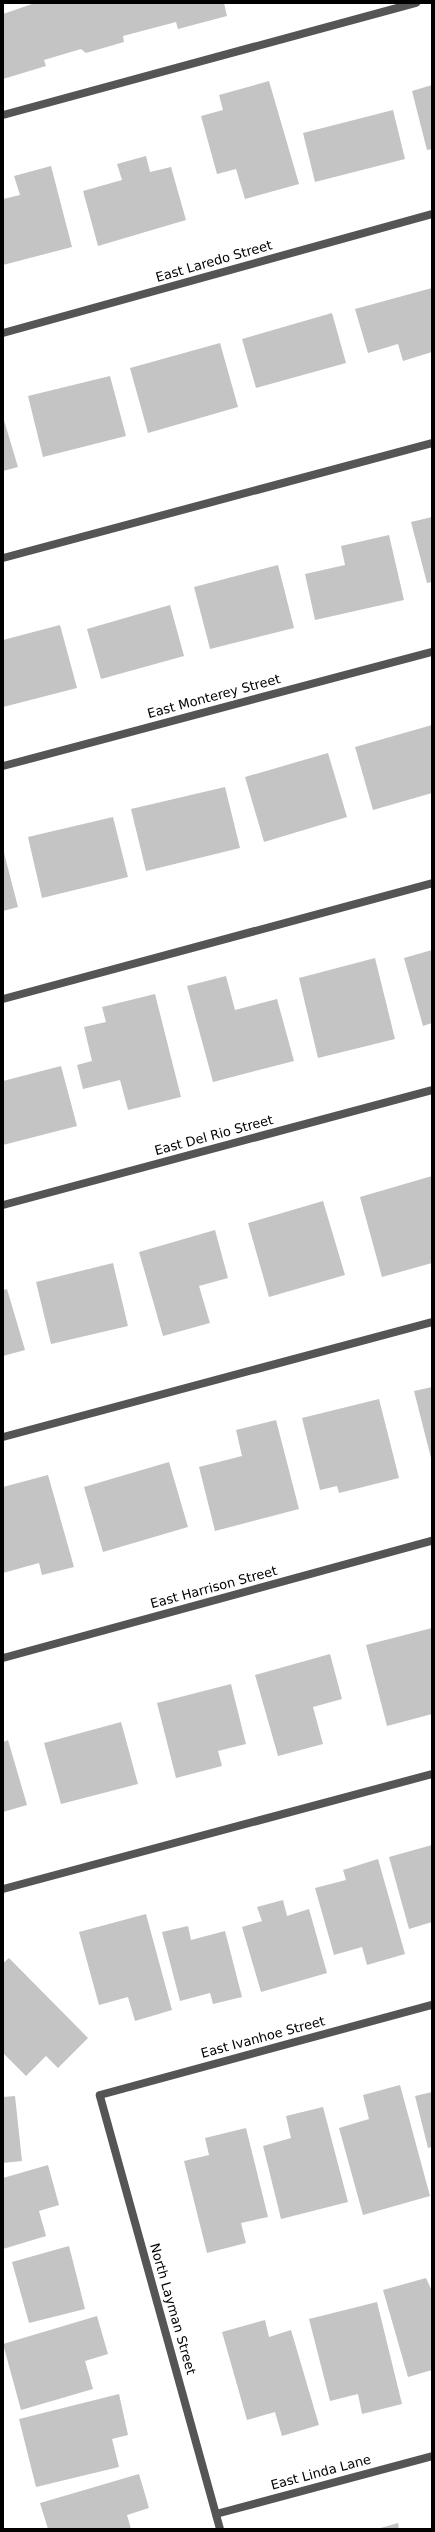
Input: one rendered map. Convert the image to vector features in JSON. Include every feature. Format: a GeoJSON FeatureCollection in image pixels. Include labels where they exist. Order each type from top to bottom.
{"type":"FeatureCollection","features":[{"type":"Feature","properties":{"kind":"street"},"geometry":{"type":"LineString","coordinates":[[3,115],[416,3]]}},
{"type":"Feature","properties":{"kind":"street","name":"East Laredo Street"},"geometry":{"type":"LineString","coordinates":[[3,333],[432,214]]}},
{"type":"Feature","properties":{"kind":"street"},"geometry":{"type":"LineString","coordinates":[[3,558],[432,443]]}},
{"type":"Feature","properties":{"kind":"street","name":"East Monterey Street"},"geometry":{"type":"LineString","coordinates":[[3,766],[432,652]]}},
{"type":"Feature","properties":{"kind":"street"},"geometry":{"type":"LineString","coordinates":[[3,999],[432,883]]}},
{"type":"Feature","properties":{"kind":"street","name":"East Del Rio Street"},"geometry":{"type":"LineString","coordinates":[[3,1205],[432,1090]]}},
{"type":"Feature","properties":{"kind":"street"},"geometry":{"type":"LineString","coordinates":[[3,1437],[432,1322]]}},
{"type":"Feature","properties":{"kind":"street","name":"East Harrison Street"},"geometry":{"type":"LineString","coordinates":[[3,1658],[432,1541]]}},
{"type":"Feature","properties":{"kind":"street"},"geometry":{"type":"LineString","coordinates":[[3,1889],[432,1774]]}},
{"type":"Feature","properties":{"kind":"street","name":"East Ivanhoe Street"},"geometry":{"type":"LineString","coordinates":[[100,2095],[432,2005]]}},
{"type":"Feature","properties":{"kind":"street","name":"North Layman Street"},"geometry":{"type":"LineString","coordinates":[[100,2095],[220,2529]]}},
{"type":"Feature","properties":{"kind":"street","name":"East Linda Lane"},"geometry":{"type":"LineString","coordinates":[[216,2514],[432,2456]]}},
{"type":"Feature","properties":{"kind":"building"},"geometry":{"type":"Polygon","coordinates":[[[35,3],[224,3],[227,16],[178,29],[176,22],[123,36],[124,42],[86,53],[81,49],[44,60],[46,66],[3,79],[3,14],[35,3]]]}},
{"type":"Feature","properties":{"kind":"building"},"geometry":{"type":"Polygon","coordinates":[[[269,81],[299,184],[245,199],[236,169],[217,174],[201,116],[223,110],[219,95],[269,81]]]}},
{"type":"Feature","properties":{"kind":"building"},"geometry":{"type":"Polygon","coordinates":[[[432,85],[432,149],[427,150],[412,91],[432,85]]]}},
{"type":"Feature","properties":{"kind":"building"},"geometry":{"type":"Polygon","coordinates":[[[393,110],[405,159],[315,182],[303,133],[393,110]]]}},
{"type":"Feature","properties":{"kind":"building"},"geometry":{"type":"Polygon","coordinates":[[[146,156],[150,172],[171,167],[186,220],[98,246],[83,191],[122,180],[117,164],[146,156]]]}},
{"type":"Feature","properties":{"kind":"building"},"geometry":{"type":"Polygon","coordinates":[[[51,166],[72,247],[3,265],[3,199],[20,195],[14,176],[51,166]]]}},
{"type":"Feature","properties":{"kind":"building"},"geometry":{"type":"Polygon","coordinates":[[[432,288],[432,352],[403,361],[398,344],[368,353],[355,309],[432,288]]]}},
{"type":"Feature","properties":{"kind":"building"},"geometry":{"type":"Polygon","coordinates":[[[332,313],[346,363],[256,388],[242,339],[332,313]]]}},
{"type":"Feature","properties":{"kind":"building"},"geometry":{"type":"Polygon","coordinates":[[[220,343],[238,407],[148,433],[130,368],[220,343]]]}},
{"type":"Feature","properties":{"kind":"building"},"geometry":{"type":"Polygon","coordinates":[[[110,376],[126,436],[43,457],[28,396],[110,376]]]}},
{"type":"Feature","properties":{"kind":"building"},"geometry":{"type":"Polygon","coordinates":[[[3,417],[18,467],[3,471],[3,417]]]}},
{"type":"Feature","properties":{"kind":"building"},"geometry":{"type":"Polygon","coordinates":[[[432,517],[432,582],[427,583],[411,522],[432,517]]]}},
{"type":"Feature","properties":{"kind":"building"},"geometry":{"type":"Polygon","coordinates":[[[389,535],[404,600],[315,620],[305,574],[345,565],[341,546],[389,535]]]}},
{"type":"Feature","properties":{"kind":"building"},"geometry":{"type":"Polygon","coordinates":[[[278,565],[294,628],[210,649],[194,587],[278,565]]]}},
{"type":"Feature","properties":{"kind":"building"},"geometry":{"type":"Polygon","coordinates":[[[170,605],[184,656],[101,679],[87,629],[170,605]]]}},
{"type":"Feature","properties":{"kind":"building"},"geometry":{"type":"Polygon","coordinates":[[[60,625],[77,688],[3,707],[3,640],[60,625]]]}},
{"type":"Feature","properties":{"kind":"building"},"geometry":{"type":"Polygon","coordinates":[[[432,725],[432,793],[373,810],[355,747],[432,725]]]}},
{"type":"Feature","properties":{"kind":"building"},"geometry":{"type":"Polygon","coordinates":[[[328,753],[347,817],[264,842],[245,777],[328,753]]]}},
{"type":"Feature","properties":{"kind":"building"},"geometry":{"type":"Polygon","coordinates":[[[225,787],[240,848],[146,871],[131,809],[225,787]]]}},
{"type":"Feature","properties":{"kind":"building"},"geometry":{"type":"Polygon","coordinates":[[[113,817],[128,877],[42,898],[28,837],[113,817]]]}},
{"type":"Feature","properties":{"kind":"building"},"geometry":{"type":"Polygon","coordinates":[[[3,849],[18,907],[3,911],[3,849]]]}},
{"type":"Feature","properties":{"kind":"building"},"geometry":{"type":"Polygon","coordinates":[[[432,950],[432,1023],[423,1026],[404,958],[432,950]]]}},
{"type":"Feature","properties":{"kind":"building"},"geometry":{"type":"Polygon","coordinates":[[[375,958],[395,1039],[318,1058],[299,978],[375,958]]]}},
{"type":"Feature","properties":{"kind":"building"},"geometry":{"type":"Polygon","coordinates":[[[226,976],[235,1010],[277,999],[294,1061],[213,1082],[187,986],[226,976]]]}},
{"type":"Feature","properties":{"kind":"building"},"geometry":{"type":"Polygon","coordinates":[[[155,994],[181,1097],[128,1110],[120,1080],[83,1089],[77,1065],[92,1061],[84,1027],[106,1022],[102,1007],[155,994]]]}},
{"type":"Feature","properties":{"kind":"building"},"geometry":{"type":"Polygon","coordinates":[[[61,1066],[77,1126],[3,1145],[3,1081],[61,1066]]]}},
{"type":"Feature","properties":{"kind":"building"},"geometry":{"type":"Polygon","coordinates":[[[432,1176],[432,1263],[382,1277],[360,1197],[432,1176]]]}},
{"type":"Feature","properties":{"kind":"building"},"geometry":{"type":"Polygon","coordinates":[[[323,1201],[345,1275],[269,1297],[248,1223],[323,1201]]]}},
{"type":"Feature","properties":{"kind":"building"},"geometry":{"type":"Polygon","coordinates":[[[215,1230],[228,1278],[199,1286],[210,1323],[163,1336],[139,1252],[215,1230]]]}},
{"type":"Feature","properties":{"kind":"building"},"geometry":{"type":"Polygon","coordinates":[[[113,1263],[128,1326],[51,1344],[36,1282],[113,1263]]]}},
{"type":"Feature","properties":{"kind":"building"},"geometry":{"type":"Polygon","coordinates":[[[7,1289],[25,1350],[3,1356],[3,1290],[7,1289]]]}},
{"type":"Feature","properties":{"kind":"building"},"geometry":{"type":"Polygon","coordinates":[[[432,1387],[432,1458],[431,1458],[414,1391],[432,1387]]]}},
{"type":"Feature","properties":{"kind":"building"},"geometry":{"type":"Polygon","coordinates":[[[379,1399],[399,1478],[339,1493],[337,1486],[320,1490],[302,1418],[379,1399]]]}},
{"type":"Feature","properties":{"kind":"building"},"geometry":{"type":"Polygon","coordinates":[[[276,1420],[299,1509],[215,1531],[199,1467],[242,1456],[236,1430],[276,1420]]]}},
{"type":"Feature","properties":{"kind":"building"},"geometry":{"type":"Polygon","coordinates":[[[169,1462],[188,1527],[103,1552],[84,1487],[169,1462]]]}},
{"type":"Feature","properties":{"kind":"building"},"geometry":{"type":"Polygon","coordinates":[[[48,1475],[74,1567],[42,1575],[39,1563],[3,1573],[3,1487],[48,1475]]]}},
{"type":"Feature","properties":{"kind":"building"},"geometry":{"type":"Polygon","coordinates":[[[432,1628],[432,1714],[387,1726],[366,1645],[432,1628]]]}},
{"type":"Feature","properties":{"kind":"building"},"geometry":{"type":"Polygon","coordinates":[[[330,1654],[342,1699],[313,1707],[323,1744],[278,1756],[255,1675],[330,1654]]]}},
{"type":"Feature","properties":{"kind":"building"},"geometry":{"type":"Polygon","coordinates":[[[231,1684],[246,1744],[218,1751],[222,1766],[176,1778],[157,1703],[231,1684]]]}},
{"type":"Feature","properties":{"kind":"building"},"geometry":{"type":"Polygon","coordinates":[[[121,1722],[138,1784],[61,1804],[44,1743],[121,1722]]]}},
{"type":"Feature","properties":{"kind":"building"},"geometry":{"type":"Polygon","coordinates":[[[8,1740],[27,1805],[3,1812],[3,1742],[8,1740]]]}},
{"type":"Feature","properties":{"kind":"building"},"geometry":{"type":"Polygon","coordinates":[[[432,1845],[432,1922],[409,1929],[389,1857],[432,1845]]]}},
{"type":"Feature","properties":{"kind":"building"},"geometry":{"type":"Polygon","coordinates":[[[378,1859],[405,1954],[367,1965],[362,1947],[334,1955],[315,1888],[346,1880],[343,1870],[378,1859]]]}},
{"type":"Feature","properties":{"kind":"building"},"geometry":{"type":"Polygon","coordinates":[[[283,1900],[287,1916],[309,1909],[327,1973],[261,1992],[242,1927],[262,1921],[257,1907],[283,1900]]]}},
{"type":"Feature","properties":{"kind":"building"},"geometry":{"type":"Polygon","coordinates":[[[146,1914],[172,2010],[135,2021],[128,1997],[99,2005],[79,1932],[146,1914]]]}},
{"type":"Feature","properties":{"kind":"building"},"geometry":{"type":"Polygon","coordinates":[[[188,1926],[191,1940],[225,1931],[242,1997],[213,2004],[210,1993],[180,2001],[162,1932],[188,1926]]]}},
{"type":"Feature","properties":{"kind":"building"},"geometry":{"type":"Polygon","coordinates":[[[9,1958],[88,2038],[58,2068],[46,2056],[26,2076],[3,2053],[3,1963],[9,1958]]]}},
{"type":"Feature","properties":{"kind":"building"},"geometry":{"type":"Polygon","coordinates":[[[400,2085],[430,2196],[363,2215],[339,2128],[369,2119],[363,2095],[400,2085]]]}},
{"type":"Feature","properties":{"kind":"building"},"geometry":{"type":"Polygon","coordinates":[[[432,2092],[432,2147],[428,2148],[415,2096],[432,2092]]]}},
{"type":"Feature","properties":{"kind":"building"},"geometry":{"type":"Polygon","coordinates":[[[15,2096],[22,2161],[3,2163],[3,2097],[15,2096]]]}},
{"type":"Feature","properties":{"kind":"building"},"geometry":{"type":"Polygon","coordinates":[[[323,2107],[348,2202],[281,2219],[263,2146],[291,2138],[286,2116],[323,2107]]]}},
{"type":"Feature","properties":{"kind":"building"},"geometry":{"type":"Polygon","coordinates":[[[246,2128],[268,2217],[241,2223],[246,2243],[207,2253],[184,2161],[209,2155],[205,2138],[246,2128]]]}},
{"type":"Feature","properties":{"kind":"building"},"geometry":{"type":"Polygon","coordinates":[[[48,2165],[59,2205],[39,2211],[46,2236],[3,2249],[3,2178],[48,2165]]]}},
{"type":"Feature","properties":{"kind":"building"},"geometry":{"type":"Polygon","coordinates":[[[69,2246],[85,2309],[29,2323],[12,2262],[69,2246]]]}},
{"type":"Feature","properties":{"kind":"building"},"geometry":{"type":"Polygon","coordinates":[[[426,2278],[432,2291],[432,2370],[408,2377],[383,2290],[426,2278]]]}},
{"type":"Feature","properties":{"kind":"building"},"geometry":{"type":"Polygon","coordinates":[[[377,2302],[402,2404],[362,2414],[358,2394],[330,2401],[309,2319],[377,2302]]]}},
{"type":"Feature","properties":{"kind":"building"},"geometry":{"type":"Polygon","coordinates":[[[97,2316],[108,2354],[85,2361],[93,2389],[21,2410],[3,2344],[97,2316]]]}},
{"type":"Feature","properties":{"kind":"building"},"geometry":{"type":"Polygon","coordinates":[[[265,2320],[269,2337],[291,2330],[319,2425],[282,2436],[275,2412],[247,2420],[222,2332],[265,2320]]]}},
{"type":"Feature","properties":{"kind":"building"},"geometry":{"type":"Polygon","coordinates":[[[119,2394],[128,2435],[112,2439],[119,2467],[36,2487],[19,2419],[119,2394]]]}},
{"type":"Feature","properties":{"kind":"building"},"geometry":{"type":"Polygon","coordinates":[[[139,2474],[149,2508],[127,2515],[131,2529],[48,2529],[40,2503],[139,2474]]]}},
{"type":"Feature","properties":{"kind":"building"},"geometry":{"type":"Polygon","coordinates":[[[398,2523],[399,2529],[377,2529],[398,2523]]]}}]}
